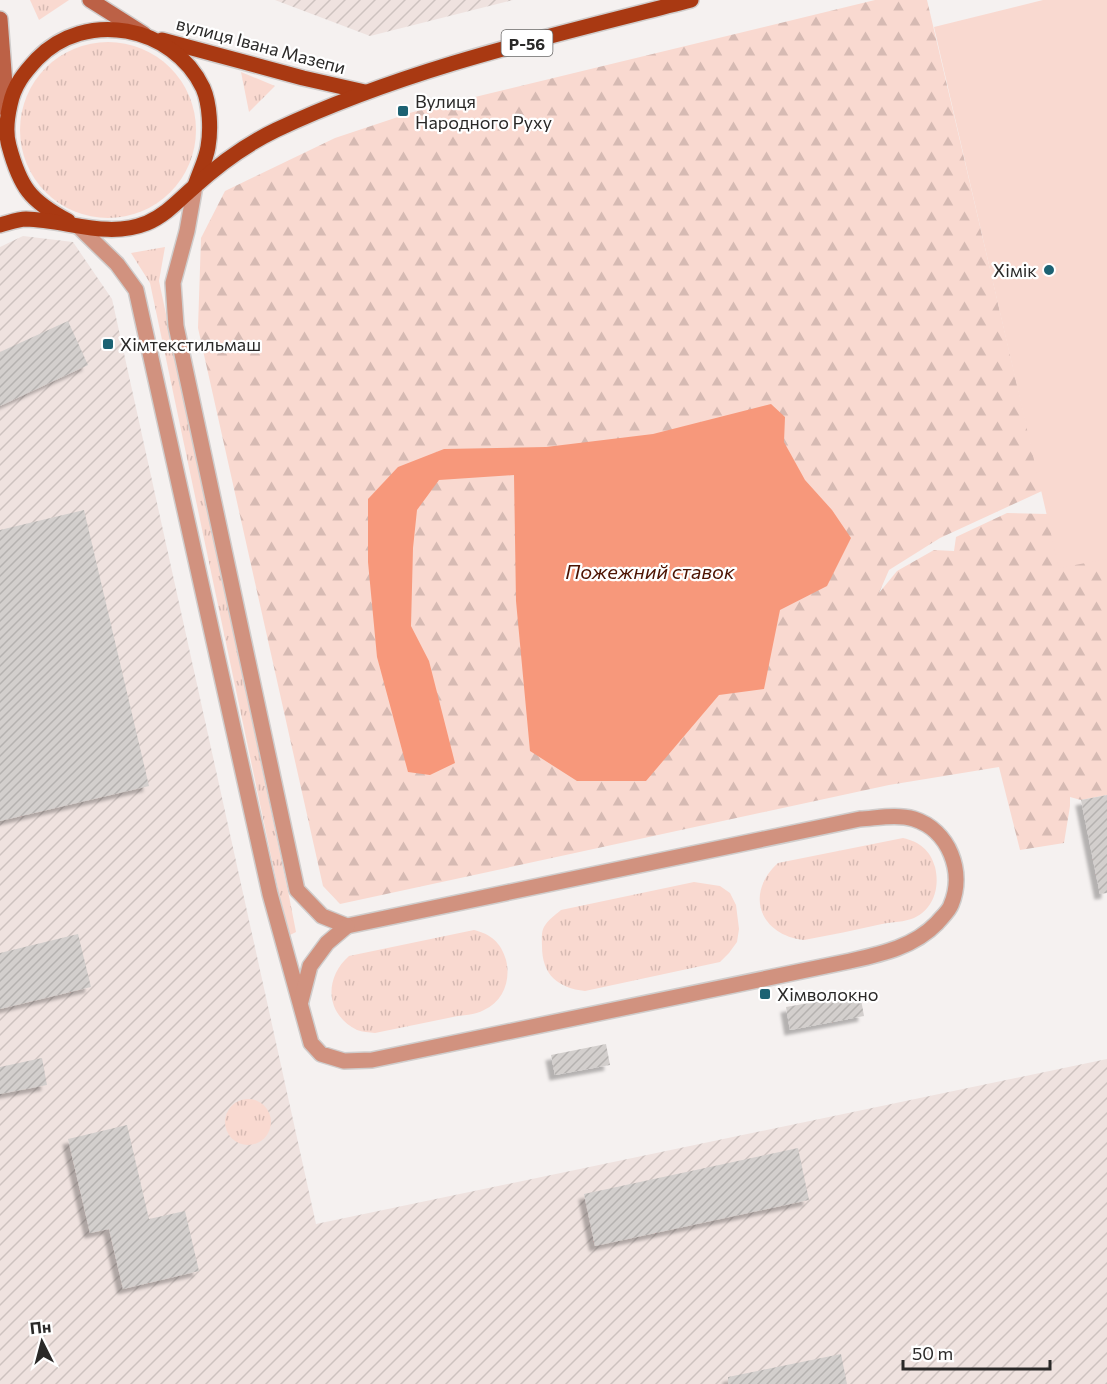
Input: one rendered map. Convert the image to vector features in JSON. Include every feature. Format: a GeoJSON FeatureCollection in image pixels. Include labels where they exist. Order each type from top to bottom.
{"type":"FeatureCollection","features":[{"type":"Feature","properties":{"kind":"main road"},"geometry":{"type":"LineString","coordinates":[[90,0],[166,46],[182,59],[203,89],[208,116],[208,148],[195,186]]}},
{"type":"Feature","properties":{"kind":"main road","name":"вулиця Івана Мазепи"},"geometry":{"type":"LineString","coordinates":[[195,186],[232,156],[274,131],[365,92],[558,34],[691,0]]}},
{"type":"Feature","properties":{"kind":"main road"},"geometry":{"type":"LineString","coordinates":[[0,19],[4,123],[16,172],[28,192],[45,209],[78,226]]}},
{"type":"Feature","properties":{"kind":"main road","name":"Р-56"},"geometry":{"type":"LineString","coordinates":[[4,123],[13,90],[24,73],[48,47],[56,42],[86,30],[112,28],[146,35]]}},
{"type":"Feature","properties":{"kind":"main road","name":"вулиця Івана Мазепи"},"geometry":{"type":"LineString","coordinates":[[146,35],[303,78],[365,92]]}},
{"type":"Feature","properties":{"kind":"main road","name":"Р-56"},"geometry":{"type":"LineString","coordinates":[[0,225],[24,219],[103,230],[125,229],[148,222],[167,212],[195,186]]}},
{"type":"Feature","properties":{"kind":"street"},"geometry":{"type":"LineString","coordinates":[[195,186],[174,283],[176,326],[297,890],[322,916],[347,927]]}},
{"type":"Feature","properties":{"kind":"street"},"geometry":{"type":"LineString","coordinates":[[78,226],[117,264],[136,290],[270,894],[311,1043],[321,1054],[344,1061],[372,1060],[887,953],[915,940],[935,925],[951,906],[956,881],[953,859],[945,841],[932,827],[914,819],[896,816],[860,819],[347,927],[327,943],[310,966],[301,1003]]}},
{"type":"Feature","properties":{"kind":"shaded area"},"geometry":{"type":"Polygon","coordinates":[[[275,0],[513,0],[370,36],[275,0]]]}},
{"type":"Feature","properties":{"kind":"shaded area"},"geometry":{"type":"Polygon","coordinates":[[[23,236],[73,242],[112,299],[316,1224],[1107,1059],[1107,1384],[0,1384],[0,247],[23,236]]]}},
{"type":"Feature","properties":{"kind":"green space"},"geometry":{"type":"Polygon","coordinates":[[[30,0],[69,0],[39,20],[30,0]]]}},
{"type":"Feature","properties":{"kind":"green space"},"geometry":{"type":"Polygon","coordinates":[[[875,0],[927,0],[1042,491],[940,538],[889,570],[879,593],[897,571],[934,550],[954,551],[956,537],[1007,513],[1047,514],[1107,507],[1107,795],[1081,800],[1070,797],[1064,843],[1020,850],[999,767],[889,785],[340,904],[323,886],[198,328],[201,238],[225,191],[335,138],[413,112],[875,0]]]}},
{"type":"Feature","properties":{"kind":"green space","name":"Хімік"},"geometry":{"type":"Polygon","coordinates":[[[1043,0],[1107,0],[1107,559],[1059,568],[934,27],[1043,0]]]}},
{"type":"Feature","properties":{"kind":"green space"},"geometry":{"type":"Polygon","coordinates":[[[108,42],[142,49],[157,57],[170,68],[181,81],[189,96],[196,130],[189,164],[181,179],[170,192],[157,203],[142,211],[108,218],[74,211],[59,203],[46,192],[35,179],[27,164],[20,130],[27,96],[35,81],[46,68],[59,57],[74,49],[108,42]]]}},
{"type":"Feature","properties":{"kind":"green space"},"geometry":{"type":"Polygon","coordinates":[[[241,72],[275,86],[249,112],[241,72]]]}},
{"type":"Feature","properties":{"kind":"green space"},"geometry":{"type":"Polygon","coordinates":[[[165,247],[159,281],[289,896],[296,932],[290,935],[286,927],[150,283],[131,253],[165,247]]]}},
{"type":"Feature","properties":{"kind":"green space"},"geometry":{"type":"Polygon","coordinates":[[[903,838],[924,848],[935,867],[937,882],[934,897],[921,914],[907,920],[804,940],[789,937],[767,922],[760,900],[762,887],[778,863],[903,838]]]}},
{"type":"Feature","properties":{"kind":"green space"},"geometry":{"type":"Polygon","coordinates":[[[694,882],[720,886],[730,893],[736,905],[739,929],[737,942],[720,962],[585,991],[567,987],[548,972],[543,956],[542,931],[561,910],[694,882]]]}},
{"type":"Feature","properties":{"kind":"green space"},"geometry":{"type":"Polygon","coordinates":[[[474,930],[494,940],[501,948],[506,960],[507,982],[497,1001],[491,1006],[473,1014],[375,1033],[357,1030],[339,1015],[334,1005],[332,985],[335,975],[349,956],[474,930]]]}},
{"type":"Feature","properties":{"kind":"green space"},"geometry":{"type":"Polygon","coordinates":[[[248,1099],[264,1106],[271,1122],[264,1138],[248,1145],[232,1138],[225,1122],[232,1106],[248,1099]]]}},
{"type":"Feature","properties":{"kind":"water","name":"Пожежний ставок"},"geometry":{"type":"Polygon","coordinates":[[[771,404],[785,417],[784,442],[805,480],[832,510],[851,538],[827,586],[780,610],[764,689],[719,695],[646,781],[577,781],[530,751],[516,601],[514,475],[439,480],[417,510],[413,548],[411,626],[429,661],[455,763],[430,775],[408,772],[377,657],[368,562],[368,499],[398,467],[444,449],[546,447],[653,434],[771,404]]]}},
{"type":"Feature","properties":{"kind":"building"},"geometry":{"type":"Polygon","coordinates":[[[68,321],[88,365],[0,406],[0,352],[68,321]]]}},
{"type":"Feature","properties":{"kind":"building"},"geometry":{"type":"Polygon","coordinates":[[[84,510],[149,786],[0,821],[0,530],[84,510]]]}},
{"type":"Feature","properties":{"kind":"building"},"geometry":{"type":"Polygon","coordinates":[[[1107,795],[1107,893],[1100,894],[1081,800],[1107,795]]]}},
{"type":"Feature","properties":{"kind":"building"},"geometry":{"type":"Polygon","coordinates":[[[78,934],[91,987],[0,1009],[0,953],[78,934]]]}},
{"type":"Feature","properties":{"kind":"building"},"geometry":{"type":"Polygon","coordinates":[[[860,994],[864,1016],[790,1030],[786,1007],[860,994]]]}},
{"type":"Feature","properties":{"kind":"building"},"geometry":{"type":"Polygon","coordinates":[[[606,1044],[610,1065],[555,1075],[551,1055],[606,1044]]]}},
{"type":"Feature","properties":{"kind":"building"},"geometry":{"type":"Polygon","coordinates":[[[42,1058],[47,1085],[0,1094],[0,1067],[42,1058]]]}},
{"type":"Feature","properties":{"kind":"building"},"geometry":{"type":"Polygon","coordinates":[[[127,1125],[149,1219],[185,1211],[199,1271],[123,1289],[109,1229],[90,1233],[68,1139],[127,1125]]]}},
{"type":"Feature","properties":{"kind":"building"},"geometry":{"type":"Polygon","coordinates":[[[798,1148],[809,1200],[595,1246],[584,1194],[798,1148]]]}},
{"type":"Feature","properties":{"kind":"building"},"geometry":{"type":"Polygon","coordinates":[[[841,1354],[847,1384],[728,1384],[728,1377],[841,1354]]]}},
{"type":"Feature","properties":{"kind":"place","name":"Вулиця Народного Руху"},"geometry":{"type":"Point","coordinates":[403,111]}},
{"type":"Feature","properties":{"kind":"place","name":"Хімік"},"geometry":{"type":"Point","coordinates":[1049,270]}},
{"type":"Feature","properties":{"kind":"place","name":"Хімтекстильмаш"},"geometry":{"type":"Point","coordinates":[108,344]}},
{"type":"Feature","properties":{"kind":"place","name":"Хімволокно"},"geometry":{"type":"Point","coordinates":[765,994]}}]}
